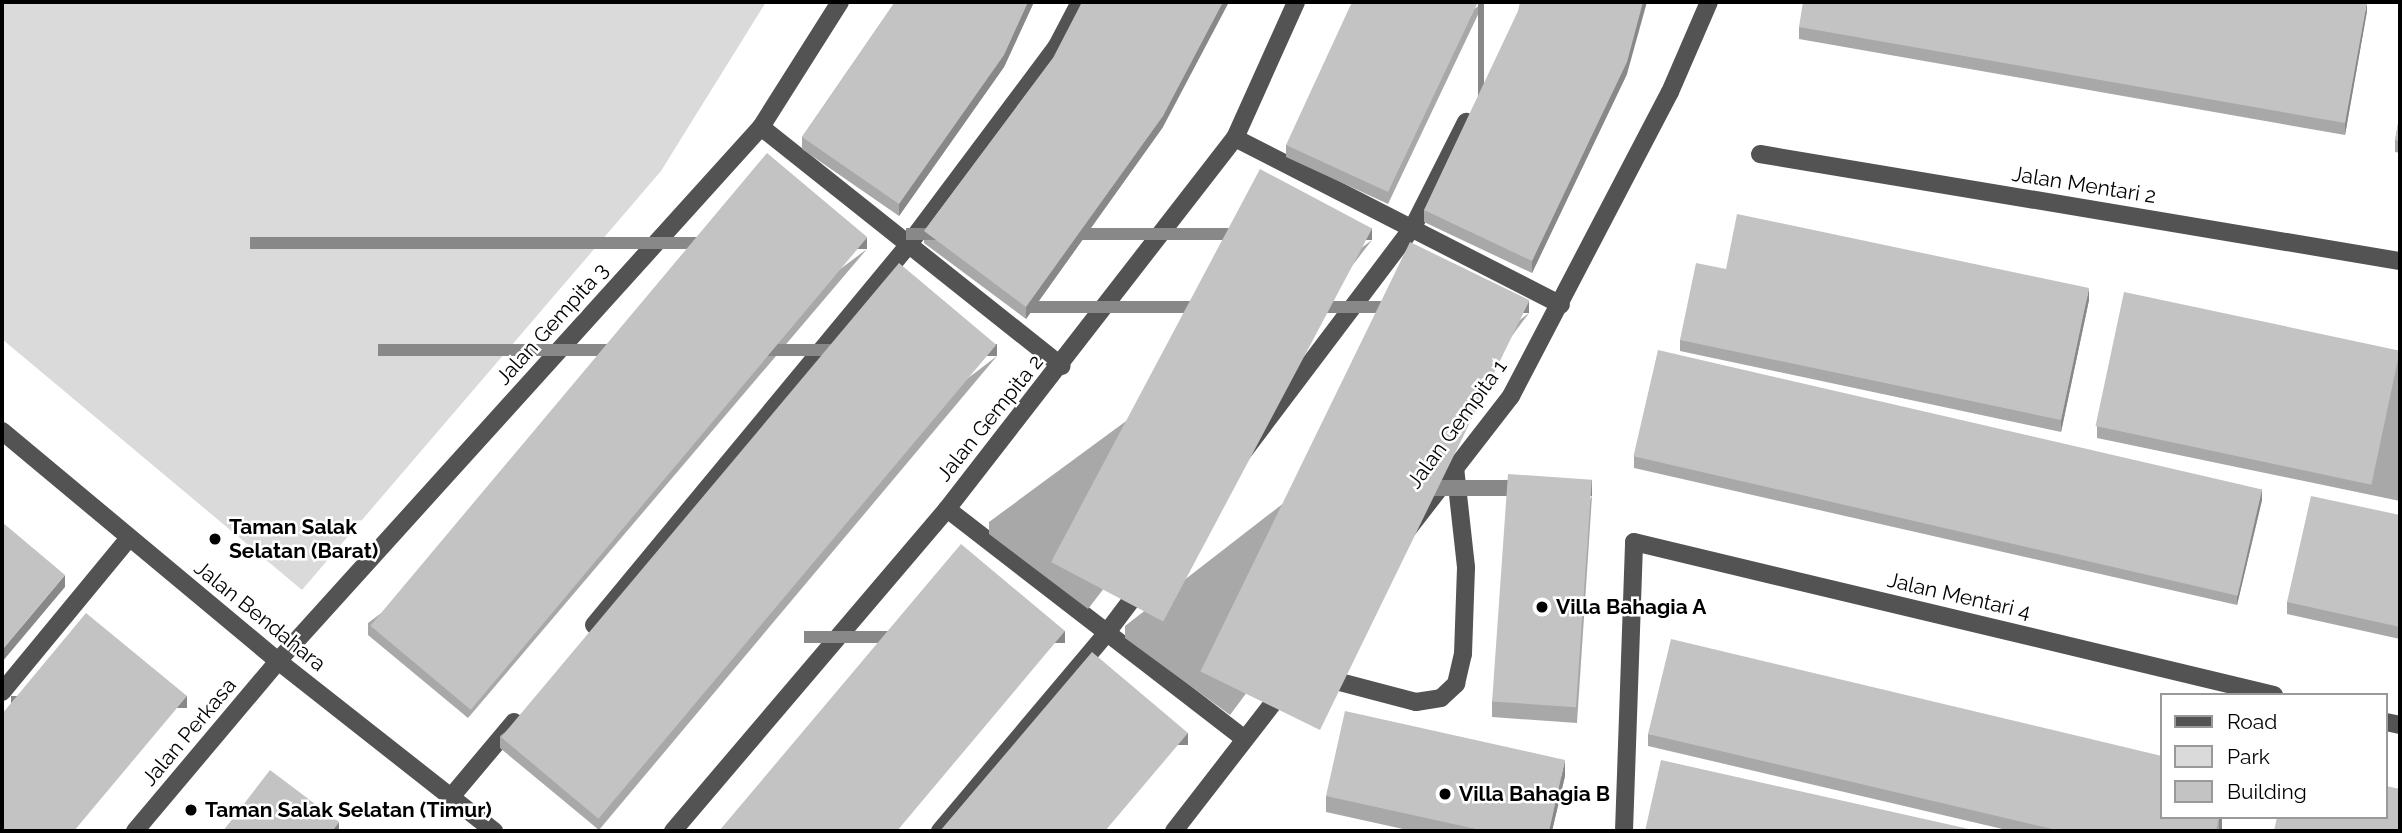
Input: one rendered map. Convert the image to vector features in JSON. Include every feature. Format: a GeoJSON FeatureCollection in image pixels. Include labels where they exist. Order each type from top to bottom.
{"type":"FeatureCollection","features":[{"type":"Feature","properties":{"kind":"street","name":"Jalan Gempita 3"},"geometry":{"type":"LineString","coordinates":[[278,661],[761,127],[841,2]]}},
{"type":"Feature","properties":{"kind":"street"},"geometry":{"type":"LineString","coordinates":[[583,638],[909,244],[1057,46],[1080,2]]}},
{"type":"Feature","properties":{"kind":"street","name":"Jalan Gempita 2"},"geometry":{"type":"LineString","coordinates":[[673,831],[947,509],[1062,366],[1236,138],[1296,2]]}},
{"type":"Feature","properties":{"kind":"street","name":"Jalan Gempita 1"},"geometry":{"type":"LineString","coordinates":[[1175,831],[1511,396],[1561,305],[1670,92],[1709,2]]}},
{"type":"Feature","properties":{"kind":"street"},"geometry":{"type":"LineString","coordinates":[[940,831],[1105,635],[1413,227],[1474,105]]}},
{"type":"Feature","properties":{"kind":"street"},"geometry":{"type":"LineString","coordinates":[[761,127],[1062,366]]}},
{"type":"Feature","properties":{"kind":"street"},"geometry":{"type":"LineString","coordinates":[[1236,138],[1561,305]]}},
{"type":"Feature","properties":{"kind":"street","name":"Jalan Mentari 2"},"geometry":{"type":"LineString","coordinates":[[1760,154],[2400,261]]}},
{"type":"Feature","properties":{"kind":"street","name":"Jalan Bendahara"},"geometry":{"type":"LineString","coordinates":[[2,431],[278,661],[494,831]]}},
{"type":"Feature","properties":{"kind":"street"},"geometry":{"type":"LineString","coordinates":[[1298,671],[1416,702],[1441,698],[1457,684],[1463,654],[1466,567],[1455,467]]}},
{"type":"Feature","properties":{"kind":"street"},"geometry":{"type":"LineString","coordinates":[[947,509],[1105,635],[1245,739]]}},
{"type":"Feature","properties":{"kind":"street"},"geometry":{"type":"LineString","coordinates":[[2,692],[129,538]]}},
{"type":"Feature","properties":{"kind":"street","name":"Jalan Mentari 4"},"geometry":{"type":"LineString","coordinates":[[1624,831],[1634,542],[2266,693]]}},
{"type":"Feature","properties":{"kind":"street","name":"Jalan Perkasa"},"geometry":{"type":"LineString","coordinates":[[135,831],[278,661]]}},
{"type":"Feature","properties":{"kind":"street"},"geometry":{"type":"LineString","coordinates":[[451,797],[522,712]]}},
{"type":"Feature","properties":{"kind":"green space"},"geometry":{"type":"Polygon","coordinates":[[[2,2],[766,2],[661,171],[302,590],[2,339],[2,2]]]}},
{"type":"Feature","properties":{"kind":"building"},"geometry":{"type":"Polygon","coordinates":[[[895,2],[1028,2],[1004,55],[899,204],[802,137],[895,2]]]}},
{"type":"Feature","properties":{"kind":"building"},"geometry":{"type":"Polygon","coordinates":[[[1082,2],[1223,2],[1163,116],[1026,307],[924,231],[1053,58],[1082,2]]]}},
{"type":"Feature","properties":{"kind":"building"},"geometry":{"type":"Polygon","coordinates":[[[1352,2],[1478,2],[1388,192],[1286,145],[1352,2]]]}},
{"type":"Feature","properties":{"kind":"building"},"geometry":{"type":"Polygon","coordinates":[[[1520,2],[1643,2],[1627,62],[1532,261],[1424,210],[1520,2]]]}},
{"type":"Feature","properties":{"kind":"building"},"geometry":{"type":"Polygon","coordinates":[[[1803,2],[2367,2],[2345,123],[1799,27],[1803,2]]]}},
{"type":"Feature","properties":{"kind":"building"},"geometry":{"type":"Polygon","coordinates":[[[2400,113],[2400,141],[2395,140],[2400,113]]]}},
{"type":"Feature","properties":{"kind":"building"},"geometry":{"type":"Polygon","coordinates":[[[767,153],[867,237],[471,710],[370,626],[767,153]]]}},
{"type":"Feature","properties":{"kind":"building"},"geometry":{"type":"Polygon","coordinates":[[[1260,169],[1372,229],[1163,622],[1051,562],[1260,169]]]}},
{"type":"Feature","properties":{"kind":"building"},"geometry":{"type":"Polygon","coordinates":[[[1737,214],[2089,288],[2061,420],[1680,340],[1696,263],[1726,269],[1737,214]]]}},
{"type":"Feature","properties":{"kind":"building"},"geometry":{"type":"Polygon","coordinates":[[[1410,242],[1530,300],[1320,730],[1200,672],[1410,242]]]}},
{"type":"Feature","properties":{"kind":"building"},"geometry":{"type":"Polygon","coordinates":[[[899,263],[996,345],[598,819],[501,737],[899,263]]]}},
{"type":"Feature","properties":{"kind":"building"},"geometry":{"type":"Polygon","coordinates":[[[2124,292],[2400,351],[2371,485],[2096,426],[2124,292]]]}},
{"type":"Feature","properties":{"kind":"building"},"geometry":{"type":"Polygon","coordinates":[[[1658,350],[2262,489],[2238,596],[1633,456],[1658,350]]]}},
{"type":"Feature","properties":{"kind":"building","name":"Villa Bahagia A"},"geometry":{"type":"Polygon","coordinates":[[[1508,474],[1592,480],[1576,707],[1492,701],[1508,474]]]}},
{"type":"Feature","properties":{"kind":"building"},"geometry":{"type":"Polygon","coordinates":[[[2311,496],[2400,515],[2400,627],[2287,602],[2311,496]]]}},
{"type":"Feature","properties":{"kind":"building"},"geometry":{"type":"Polygon","coordinates":[[[2,522],[65,575],[2,650],[2,522]]]}},
{"type":"Feature","properties":{"kind":"building"},"geometry":{"type":"Polygon","coordinates":[[[961,544],[1065,631],[897,831],[719,831],[961,544]]]}},
{"type":"Feature","properties":{"kind":"building"},"geometry":{"type":"Polygon","coordinates":[[[86,613],[187,696],[74,831],[2,831],[2,714],[86,613]]]}},
{"type":"Feature","properties":{"kind":"building"},"geometry":{"type":"Polygon","coordinates":[[[1671,639],[2160,756],[2160,819],[2219,819],[2216,831],[2061,831],[1648,734],[1671,639]]]}},
{"type":"Feature","properties":{"kind":"building"},"geometry":{"type":"Polygon","coordinates":[[[1092,652],[1188,733],[1105,831],[940,831],[1092,652]]]}},
{"type":"Feature","properties":{"kind":"building","name":"Villa Bahagia B"},"geometry":{"type":"Polygon","coordinates":[[[1345,711],[1565,760],[1549,831],[1485,831],[1326,796],[1345,711]]]}},
{"type":"Feature","properties":{"kind":"building"},"geometry":{"type":"Polygon","coordinates":[[[1661,760],[1978,831],[1645,831],[1661,760]]]}},
{"type":"Feature","properties":{"kind":"building"},"geometry":{"type":"Polygon","coordinates":[[[270,770],[339,822],[332,831],[223,831],[270,770]]]}},
{"type":"Feature","properties":{"kind":"building"},"geometry":{"type":"Polygon","coordinates":[[[2388,786],[2400,789],[2400,831],[2274,831],[2277,819],[2388,819],[2388,786]]]}},
{"type":"Feature","properties":{"kind":"place","name":"Taman Salak Selatan (Barat)"},"geometry":{"type":"Point","coordinates":[215,539]}},
{"type":"Feature","properties":{"kind":"place","name":"Villa Bahagia A"},"geometry":{"type":"Point","coordinates":[1542,607]}},
{"type":"Feature","properties":{"kind":"place","name":"Villa Bahagia B"},"geometry":{"type":"Point","coordinates":[1445,794]}},
{"type":"Feature","properties":{"kind":"place","name":"Taman Salak Selatan (Timur)"},"geometry":{"type":"Point","coordinates":[191,810]}}]}
